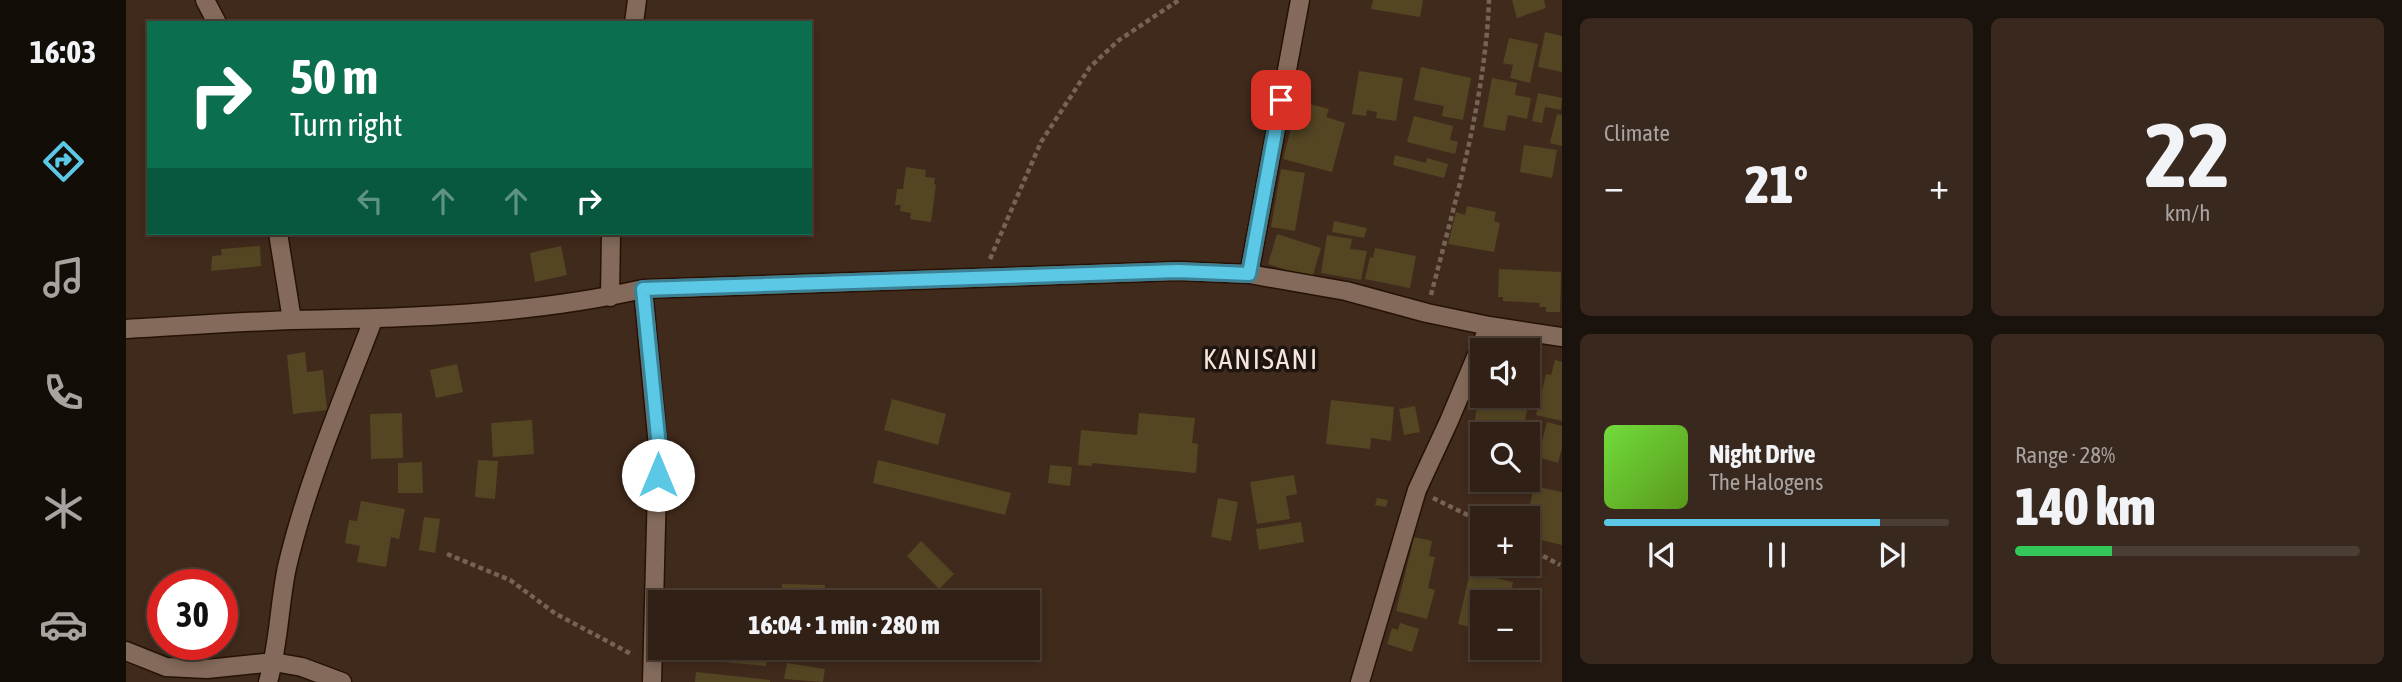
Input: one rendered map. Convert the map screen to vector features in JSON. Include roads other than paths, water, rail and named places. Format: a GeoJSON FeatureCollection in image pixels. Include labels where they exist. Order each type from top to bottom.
{"type":"FeatureCollection","features":[{"type":"Feature","properties":{"kind":"street"},"geometry":{"type":"LineString","coordinates":[[205,0],[216,21]]}},
{"type":"Feature","properties":{"kind":"street"},"geometry":{"type":"LineString","coordinates":[[634,21],[637,0]]}},
{"type":"Feature","properties":{"kind":"street"},"geometry":{"type":"LineString","coordinates":[[1249,274],[1300,0]]}},
{"type":"Feature","properties":{"kind":"street"},"geometry":{"type":"LineString","coordinates":[[278,235],[292,320]]}},
{"type":"Feature","properties":{"kind":"street"},"geometry":{"type":"LineString","coordinates":[[610,297],[611,235]]}},
{"type":"Feature","properties":{"kind":"street"},"geometry":{"type":"LineString","coordinates":[[126,329],[292,320],[373,320],[521,309],[610,297],[643,289],[976,280],[1178,271],[1249,274],[1346,291],[1427,313],[1489,326],[1562,337]]}},
{"type":"Feature","properties":{"kind":"street"},"geometry":{"type":"LineString","coordinates":[[643,289],[659,447],[652,674]]}},
{"type":"Feature","properties":{"kind":"street"},"geometry":{"type":"LineString","coordinates":[[268,682],[274,662],[287,568],[311,482],[373,320]]}},
{"type":"Feature","properties":{"kind":"street"},"geometry":{"type":"LineString","coordinates":[[1360,682],[1417,490],[1489,326]]}},
{"type":"Feature","properties":{"kind":"street"},"geometry":{"type":"LineString","coordinates":[[126,651],[166,667],[207,669],[274,662],[302,667],[342,682]]}},
{"type":"Feature","properties":{"kind":"district","name":"KANISANI"},"geometry":{"type":"Point","coordinates":[1261,359]}}]}
